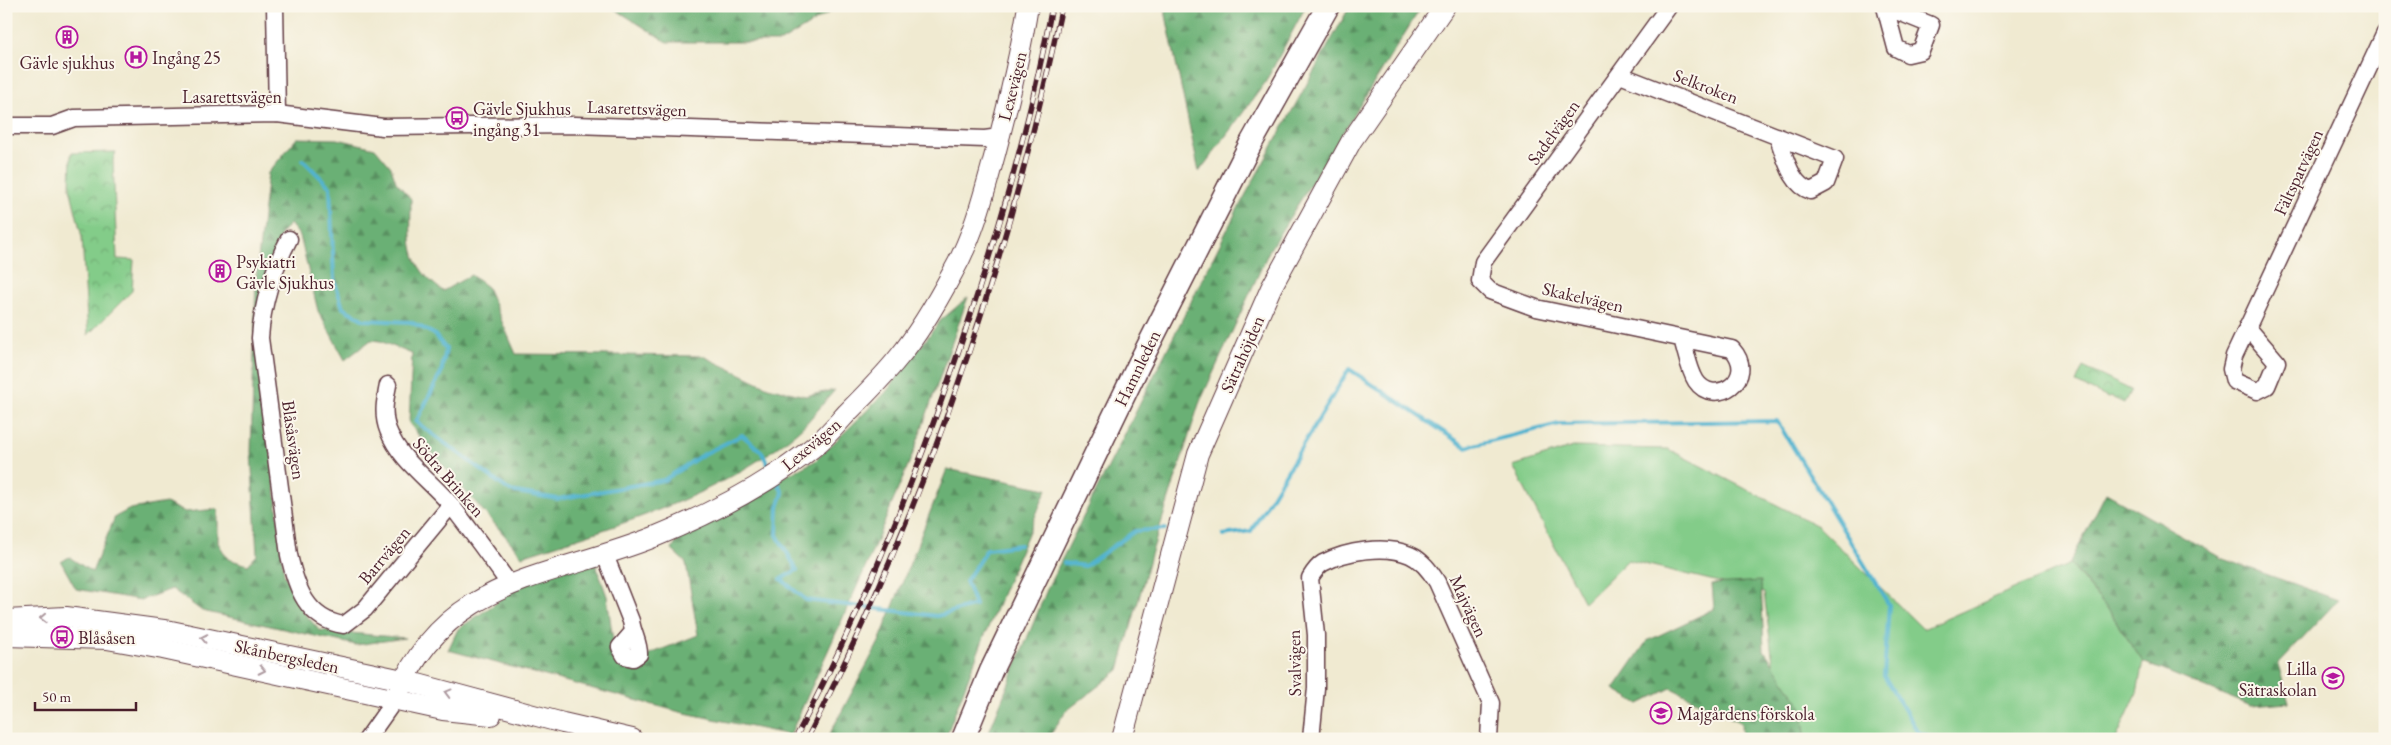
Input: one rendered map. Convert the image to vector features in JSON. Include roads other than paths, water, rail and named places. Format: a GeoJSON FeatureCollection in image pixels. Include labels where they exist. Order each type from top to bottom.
{"type":"FeatureCollection","features":[{"type":"Feature","properties":{"kind":"main road","name":"Hamnleden"},"geometry":{"type":"LineString","coordinates":[[963,739],[999,653],[1138,364],[1250,145],[1328,6]]}},
{"type":"Feature","properties":{"kind":"street"},"geometry":{"type":"LineString","coordinates":[[275,6],[277,114]]}},
{"type":"Feature","properties":{"kind":"street","name":"Lexevägen"},"geometry":{"type":"LineString","coordinates":[[399,689],[425,647],[442,626],[472,602],[510,585],[605,555],[686,522],[757,485],[817,444],[900,356],[954,271],[978,216],[1021,48],[1028,6]]}},
{"type":"Feature","properties":{"kind":"street","name":"Sätrahöjden"},"geometry":{"type":"LineString","coordinates":[[1122,739],[1198,454],[1271,288],[1352,140],[1445,6]]}},
{"type":"Feature","properties":{"kind":"street","name":"Sadelvägen"},"geometry":{"type":"LineString","coordinates":[[1480,281],[1483,262],[1620,75],[1665,8]]}},
{"type":"Feature","properties":{"kind":"street","name":"Fältspatvägen"},"geometry":{"type":"LineString","coordinates":[[2248,327],[2385,34]]}},
{"type":"Feature","properties":{"kind":"street","name":"Selkroken"},"geometry":{"type":"LineString","coordinates":[[1620,75],[1777,136]]}},
{"type":"Feature","properties":{"kind":"street","name":"Lasarettsvägen"},"geometry":{"type":"LineString","coordinates":[[6,126],[52,126],[74,118],[277,114],[383,127],[575,125],[985,139],[999,137]]}},
{"type":"Feature","properties":{"kind":"street","name":"Blåsåsvägen"},"geometry":{"type":"LineString","coordinates":[[289,239],[279,257],[262,318],[260,338],[289,555],[294,578],[307,605],[332,623],[344,625]]}},
{"type":"Feature","properties":{"kind":"street","name":"Skakelvägen"},"geometry":{"type":"LineString","coordinates":[[1480,281],[1490,291],[1536,308],[1682,339]]}},
{"type":"Feature","properties":{"kind":"street","name":"Södra Brinken"},"geometry":{"type":"LineString","coordinates":[[388,385],[384,408],[387,428],[396,446],[412,466],[451,505],[510,585]]}},
{"type":"Feature","properties":{"kind":"street","name":"Barrvägen"},"geometry":{"type":"LineString","coordinates":[[344,625],[365,609],[451,505]]}},
{"type":"Feature","properties":{"kind":"street","name":"Majvägen"},"geometry":{"type":"LineString","coordinates":[[1309,587],[1310,578],[1321,564],[1366,550],[1389,549],[1411,555],[1426,566],[1437,582],[1491,703],[1489,739]]}},
{"type":"Feature","properties":{"kind":"street"},"geometry":{"type":"LineString","coordinates":[[605,555],[631,621],[633,632]]}},
{"type":"Feature","properties":{"kind":"street","name":"Svalvägen"},"geometry":{"type":"LineString","coordinates":[[1309,587],[1316,635],[1316,688],[1310,739]]}},
{"type":"Feature","properties":{"kind":"street","name":"Skånbergsleden"},"geometry":{"type":"LineString","coordinates":[[6,620],[66,617],[113,622],[170,632],[399,689],[443,710],[563,723],[632,739]]}},
{"type":"Feature","properties":{"kind":"street","name":"Skånbergsleden"},"geometry":{"type":"LineString","coordinates":[[6,636],[107,639],[399,689]]}},
{"type":"Feature","properties":{"kind":"street"},"geometry":{"type":"LineString","coordinates":[[367,739],[399,689]]}},
{"type":"Feature","properties":{"kind":"waterway"},"geometry":{"type":"LineString","coordinates":[[303,160],[330,187],[334,279],[343,308],[364,320],[411,322],[434,334],[446,349],[441,373],[416,422],[510,491],[558,499],[664,480],[702,455],[742,435],[761,451],[771,470]]}},
{"type":"Feature","properties":{"kind":"waterway"},"geometry":{"type":"LineString","coordinates":[[1223,535],[1251,531],[1349,369],[1466,447],[1559,424],[1777,421],[1889,605],[1884,676],[1918,732],[1936,739]]}},
{"type":"Feature","properties":{"kind":"waterway"},"geometry":{"type":"LineString","coordinates":[[777,481],[783,493],[778,507],[777,535],[797,570],[781,579],[806,600],[937,616],[975,605],[966,581],[987,549],[1020,545]]}},
{"type":"Feature","properties":{"kind":"waterway"},"geometry":{"type":"LineString","coordinates":[[1064,563],[1085,566],[1135,531],[1165,529]]}},
{"type":"Feature","properties":{"kind":"railway"},"geometry":{"type":"LineString","coordinates":[[795,739],[839,651],[879,562],[933,425],[980,288],[1008,195],[1043,54],[1052,6]]}},
{"type":"Feature","properties":{"kind":"railway"},"geometry":{"type":"LineString","coordinates":[[807,739],[850,651],[890,562],[926,472],[959,381],[989,289],[1016,196],[1062,6]]}},
{"type":"Feature","properties":{"kind":"place","name":"Gävle sjukhus"},"geometry":{"type":"Point","coordinates":[67,37]}},
{"type":"Feature","properties":{"kind":"place","name":"Ingång 25"},"geometry":{"type":"Point","coordinates":[136,57]}},
{"type":"Feature","properties":{"kind":"place","name":"Gävle Sjukhus ingång 31"},"geometry":{"type":"Point","coordinates":[457,118]}},
{"type":"Feature","properties":{"kind":"place","name":"Psykiatri Gävle Sjukhus"},"geometry":{"type":"Point","coordinates":[220,271]}},
{"type":"Feature","properties":{"kind":"place","name":"Blåsåsen"},"geometry":{"type":"Point","coordinates":[62,637]}},
{"type":"Feature","properties":{"kind":"place","name":"Lilla Sätraskolan"},"geometry":{"type":"Point","coordinates":[2333,678]}},
{"type":"Feature","properties":{"kind":"place","name":"Majgårdens förskola"},"geometry":{"type":"Point","coordinates":[1661,713]}}]}
